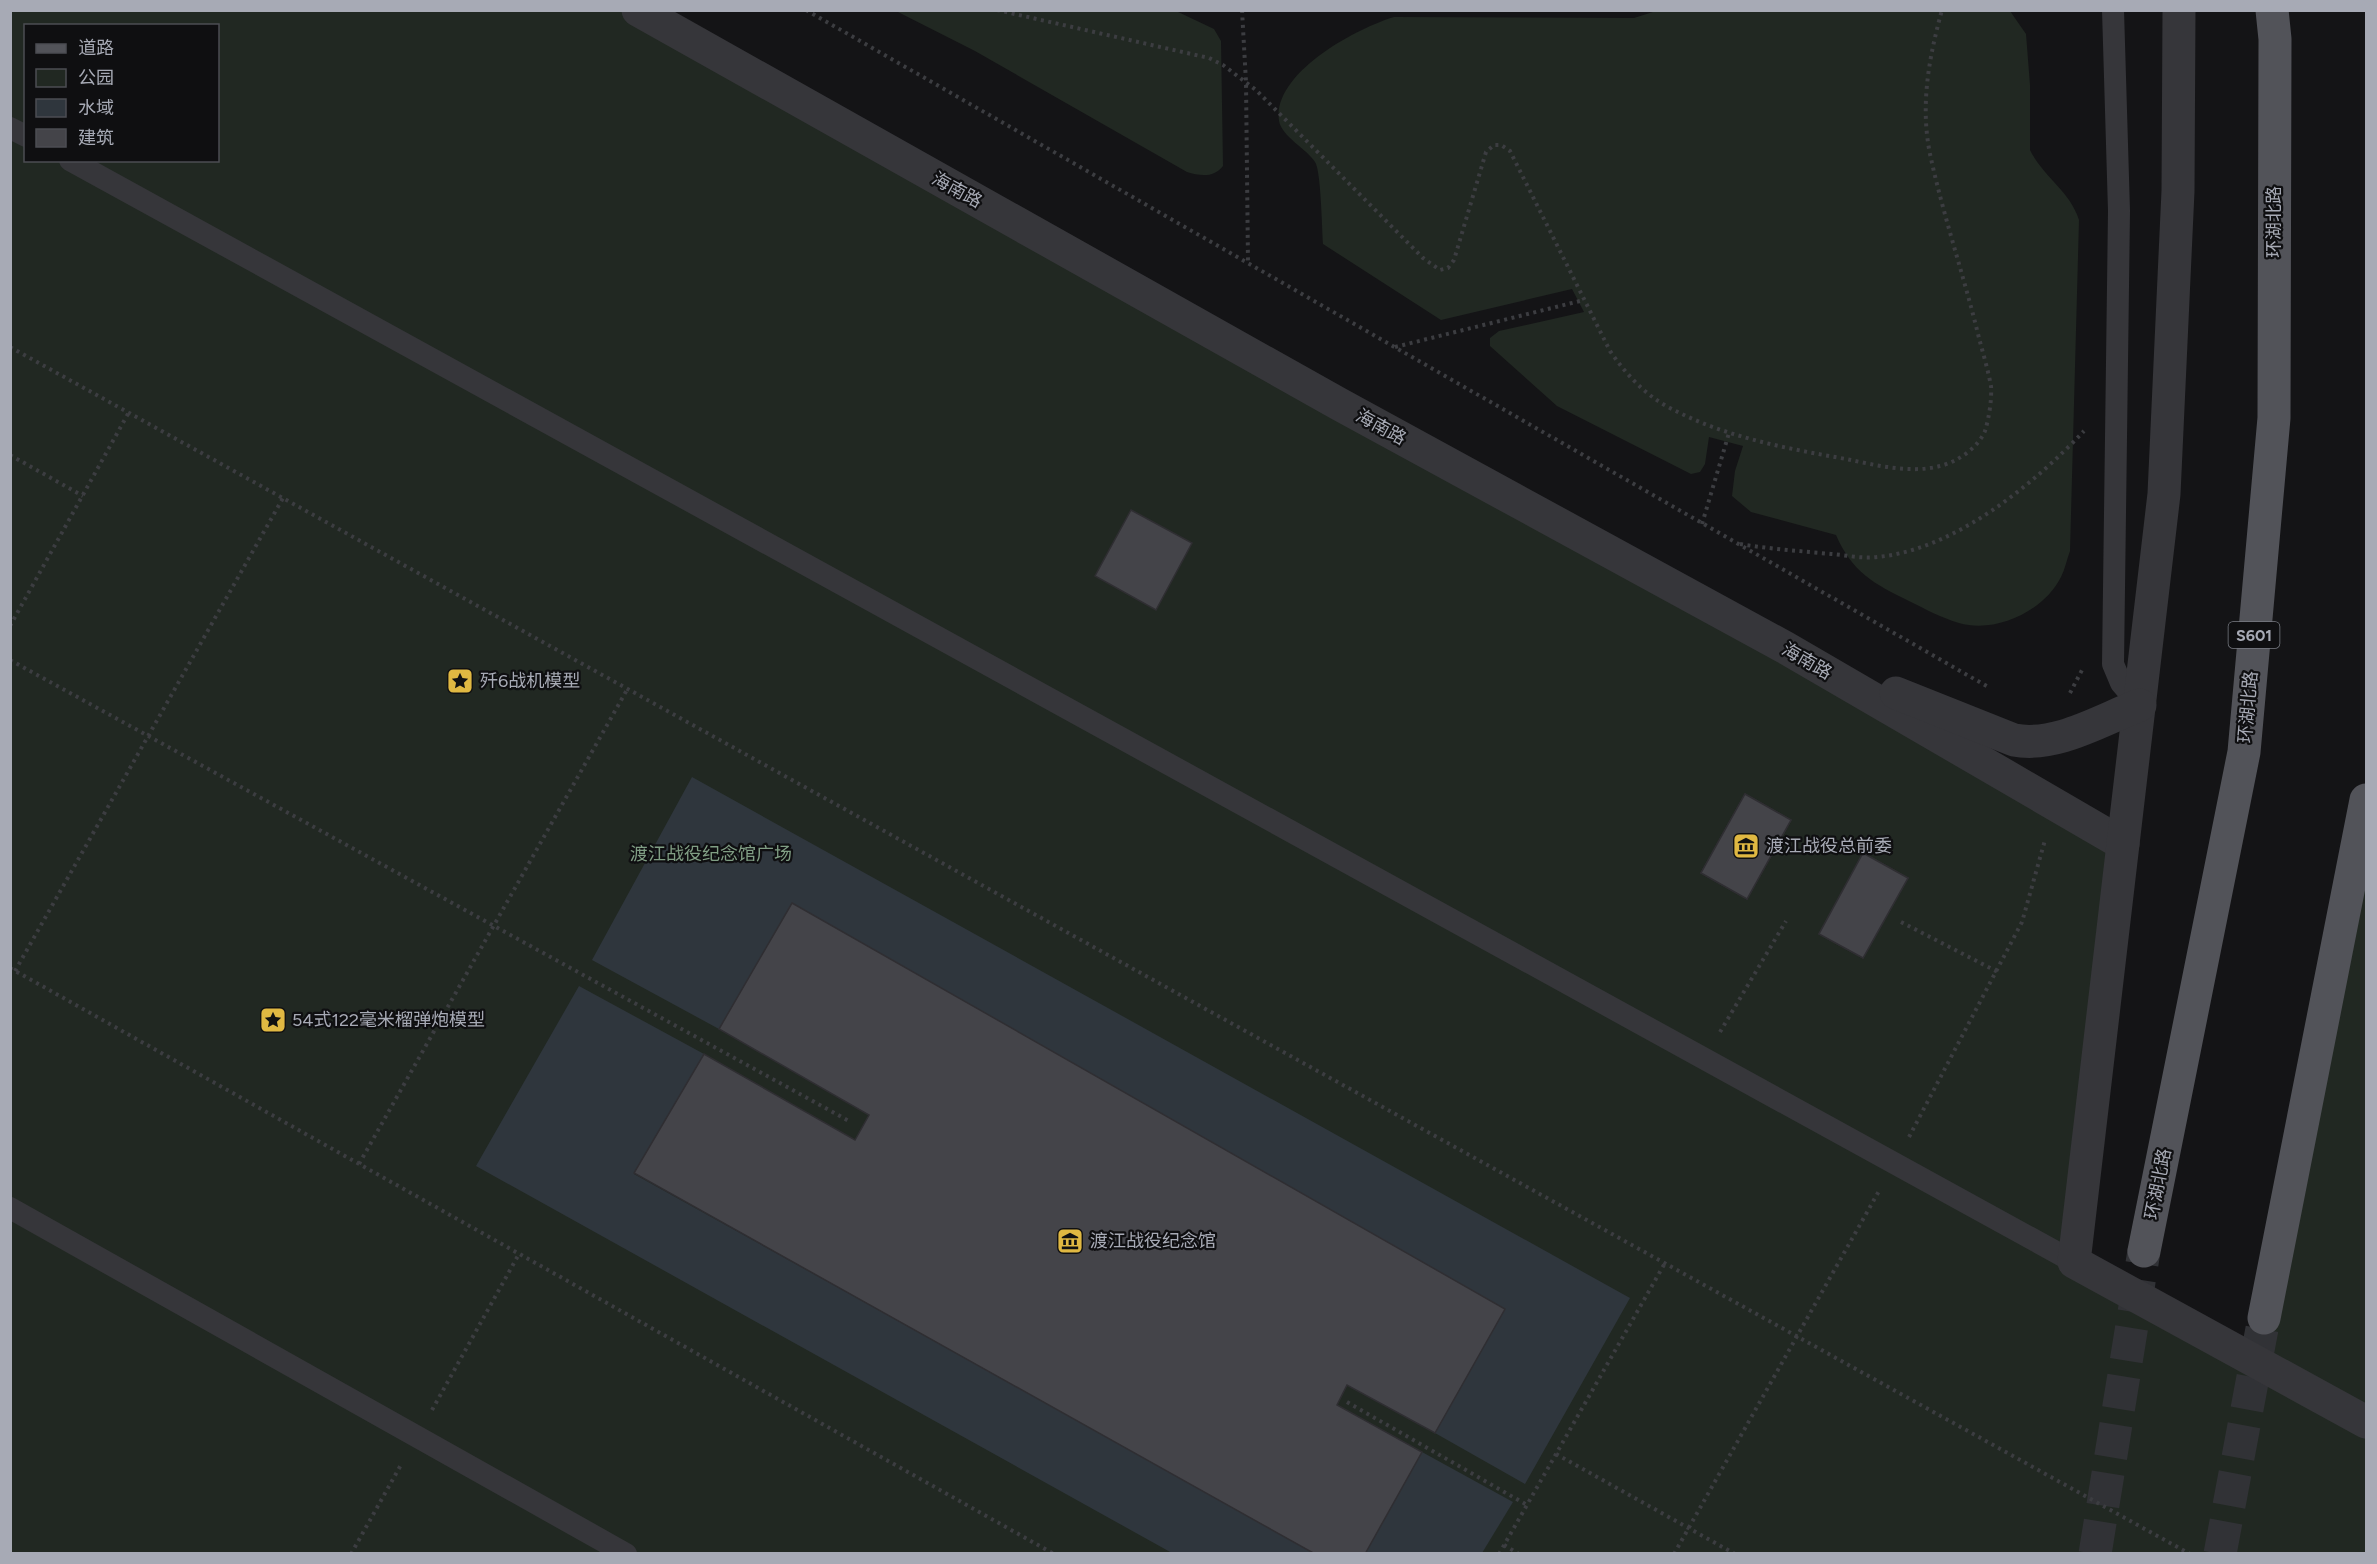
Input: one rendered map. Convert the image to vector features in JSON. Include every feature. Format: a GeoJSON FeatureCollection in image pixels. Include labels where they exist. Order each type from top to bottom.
{"type":"FeatureCollection","features":[{"type":"Feature","properties":{"kind":"main road","name":"环湖北路"},"geometry":{"type":"LineString","coordinates":[[2144,1251],[2244,752],[2274,418],[2275,39],[2272,10]]}},
{"type":"Feature","properties":{"kind":"main road"},"geometry":{"type":"LineString","coordinates":[[2264,1318],[2367,800]]}},
{"type":"Feature","properties":{"kind":"street","name":"海南路"},"geometry":{"type":"LineString","coordinates":[[638,10],[1339,404],[1785,648],[2123,844]]}},
{"type":"Feature","properties":{"kind":"street"},"geometry":{"type":"LineString","coordinates":[[2179,10],[2178,191],[2164,494],[2074,1262],[2367,1422]]}},
{"type":"Feature","properties":{"kind":"street"},"geometry":{"type":"LineString","coordinates":[[1785,648],[2023,741],[2036,742],[2066,735],[2140,705]]}},
{"type":"Feature","properties":{"kind":"lane"},"geometry":{"type":"LineString","coordinates":[[2113,10],[2119,310],[2113,664],[2121,683],[2140,705]]}},
{"type":"Feature","properties":{"kind":"lane"},"geometry":{"type":"LineString","coordinates":[[10,128],[24,135]]}},
{"type":"Feature","properties":{"kind":"lane"},"geometry":{"type":"LineString","coordinates":[[74,162],[2074,1262]]}},
{"type":"Feature","properties":{"kind":"lane"},"geometry":{"type":"LineString","coordinates":[[10,1208],[626,1554]]}},
{"type":"Feature","properties":{"kind":"path"},"geometry":{"type":"LineString","coordinates":[[806,10],[1991,689]]}},
{"type":"Feature","properties":{"kind":"path"},"geometry":{"type":"LineString","coordinates":[[997,10],[1209,58],[1223,65],[1246,82],[1423,258],[1440,270],[1448,268],[1454,260],[1486,152],[1494,145],[1504,146],[1510,151],[1610,351],[1626,374],[1645,392],[1668,407],[1757,443],[1875,465],[1920,469],[1953,461],[1979,441],[1984,431],[1991,388],[1965,278],[1930,153],[1926,127],[1925,98],[1931,51],[1942,10]]}},
{"type":"Feature","properties":{"kind":"path"},"geometry":{"type":"LineString","coordinates":[[1242,10],[1246,82],[1248,263]]}},
{"type":"Feature","properties":{"kind":"path"},"geometry":{"type":"LineString","coordinates":[[1394,348],[1584,300]]}},
{"type":"Feature","properties":{"kind":"path"},"geometry":{"type":"LineString","coordinates":[[10,346],[2190,1554]]}},
{"type":"Feature","properties":{"kind":"path"},"geometry":{"type":"LineString","coordinates":[[10,626],[129,412]]}},
{"type":"Feature","properties":{"kind":"path"},"geometry":{"type":"LineString","coordinates":[[1736,543],[1772,550],[1875,558],[1923,546],[1989,512],[2052,465],[2089,426]]}},
{"type":"Feature","properties":{"kind":"path"},"geometry":{"type":"LineString","coordinates":[[1702,524],[1729,433]]}},
{"type":"Feature","properties":{"kind":"path"},"geometry":{"type":"LineString","coordinates":[[10,455],[83,496]]}},
{"type":"Feature","properties":{"kind":"path"},"geometry":{"type":"LineString","coordinates":[[283,498],[13,969],[1054,1554]]}},
{"type":"Feature","properties":{"kind":"path"},"geometry":{"type":"LineString","coordinates":[[10,660],[849,1122]]}},
{"type":"Feature","properties":{"kind":"path"},"geometry":{"type":"LineString","coordinates":[[2064,699],[2078,682],[2082,668]]}},
{"type":"Feature","properties":{"kind":"path"},"geometry":{"type":"LineString","coordinates":[[360,1164],[628,688]]}},
{"type":"Feature","properties":{"kind":"path"},"geometry":{"type":"LineString","coordinates":[[1674,1554],[1894,1164],[1998,972],[2022,922],[2053,804]]}},
{"type":"Feature","properties":{"kind":"path"},"geometry":{"type":"LineString","coordinates":[[1704,1059],[1786,921]]}},
{"type":"Feature","properties":{"kind":"path"},"geometry":{"type":"LineString","coordinates":[[1900,922],[1998,972]]}},
{"type":"Feature","properties":{"kind":"path"},"geometry":{"type":"LineString","coordinates":[[351,1554],[519,1254]]}},
{"type":"Feature","properties":{"kind":"path"},"geometry":{"type":"LineString","coordinates":[[1499,1554],[1665,1263]]}},
{"type":"Feature","properties":{"kind":"path"},"geometry":{"type":"LineString","coordinates":[[1347,1402],[1527,1505]]}},
{"type":"Feature","properties":{"kind":"path"},"geometry":{"type":"LineString","coordinates":[[1556,1454],[1735,1554]]}},
{"type":"Feature","properties":{"kind":"path"},"geometry":{"type":"LineString","coordinates":[[1504,1545],[1519,1554]]}},
{"type":"Feature","properties":{"kind":"green space","name":"渡江战役纪念馆广场"},"geometry":{"type":"Polygon","coordinates":[[[11,11],[638,11],[2123,844],[2074,1262],[2256,1361],[2366,800],[2366,1553],[11,1553],[11,11]]]}},
{"type":"Feature","properties":{"kind":"green space"},"geometry":{"type":"Polygon","coordinates":[[[896,11],[1176,11],[1214,29],[1221,41],[1223,166],[1215,173],[1206,175],[1187,172],[975,51],[896,11]]]}},
{"type":"Feature","properties":{"kind":"green space"},"geometry":{"type":"Polygon","coordinates":[[[1656,11],[2010,11],[2026,34],[2030,85],[2030,150],[2035,160],[2063,192],[2079,220],[2070,551],[2062,574],[2053,589],[2043,600],[2018,617],[1988,625],[1973,626],[1940,616],[1885,589],[1865,576],[1849,559],[1836,535],[1751,512],[1732,496],[1735,471],[1743,446],[1709,437],[1705,464],[1700,472],[1691,474],[1557,406],[1490,346],[1490,338],[1499,331],[1584,312],[1572,289],[1441,320],[1323,244],[1317,167],[1311,157],[1285,132],[1279,121],[1280,103],[1289,86],[1320,55],[1359,31],[1394,17],[1634,18],[1656,11]]]}},
{"type":"Feature","properties":{"kind":"water"},"geometry":{"type":"Polygon","coordinates":[[[692,777],[1630,1298],[1525,1484],[1435,1433],[1504,1309],[792,904],[719,1029],[592,960],[692,777]]]}},
{"type":"Feature","properties":{"kind":"water"},"geometry":{"type":"Polygon","coordinates":[[[579,986],[704,1054],[634,1174],[1315,1553],[1172,1553],[476,1166],[579,986]]]}},
{"type":"Feature","properties":{"kind":"water"},"geometry":{"type":"Polygon","coordinates":[[[1422,1452],[1513,1502],[1482,1553],[1365,1554],[1422,1452]]]}},
{"type":"Feature","properties":{"kind":"building"},"geometry":{"type":"Polygon","coordinates":[[[1131,510],[1192,543],[1156,610],[1095,576],[1131,510]]]}},
{"type":"Feature","properties":{"kind":"building","name":"渡江战役总前委"},"geometry":{"type":"Polygon","coordinates":[[[1745,794],[1791,820],[1747,899],[1701,873],[1745,794]]]}},
{"type":"Feature","properties":{"kind":"building","name":"渡江战役总前委"},"geometry":{"type":"Polygon","coordinates":[[[1745,794],[1791,820],[1747,899],[1701,873],[1745,794]]]}},
{"type":"Feature","properties":{"kind":"building","name":"渡江战役总前委"},"geometry":{"type":"Polygon","coordinates":[[[1863,853],[1908,878],[1863,958],[1819,934],[1863,853]]]}},
{"type":"Feature","properties":{"kind":"building","name":"渡江战役总前委"},"geometry":{"type":"Polygon","coordinates":[[[1863,853],[1908,878],[1863,958],[1819,934],[1863,853]]]}},
{"type":"Feature","properties":{"kind":"building","name":"渡江战役纪念馆"},"geometry":{"type":"Polygon","coordinates":[[[792,903],[1505,1309],[1435,1433],[1347,1385],[1337,1405],[1422,1452],[1365,1554],[1315,1554],[634,1173],[704,1054],[855,1140],[869,1115],[719,1029],[792,903]]]}},
{"type":"Feature","properties":{"kind":"tunnel"},"geometry":{"type":"LineString","coordinates":[[2095,1554],[2144,1251]]}},
{"type":"Feature","properties":{"kind":"tunnel"},"geometry":{"type":"LineString","coordinates":[[2220,1554],[2264,1318]]}},
{"type":"Feature","properties":{"kind":"place","name":"歼6战机模型"},"geometry":{"type":"Point","coordinates":[460,681]}},
{"type":"Feature","properties":{"kind":"place","name":"渡江战役总前委"},"geometry":{"type":"Point","coordinates":[1746,846]}},
{"type":"Feature","properties":{"kind":"place","name":"54式122毫米榴弹炮模型"},"geometry":{"type":"Point","coordinates":[273,1020]}},
{"type":"Feature","properties":{"kind":"place","name":"渡江战役纪念馆"},"geometry":{"type":"Point","coordinates":[1070,1241]}}]}
